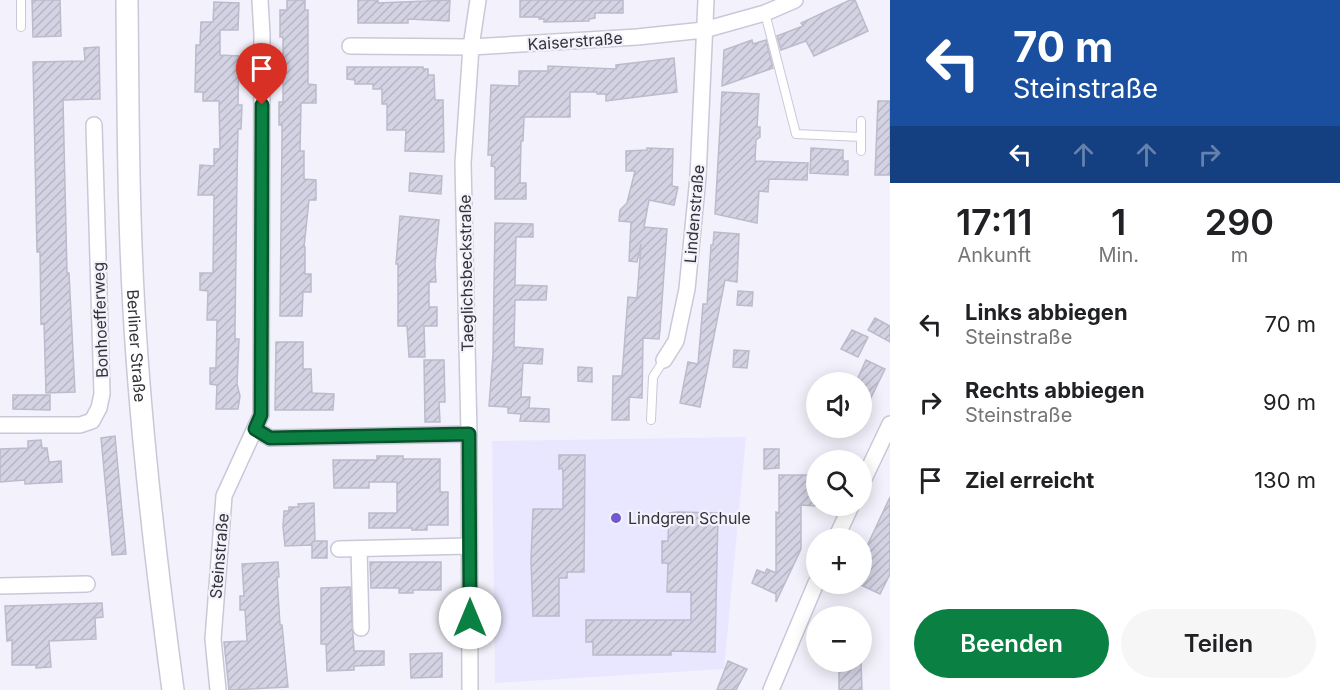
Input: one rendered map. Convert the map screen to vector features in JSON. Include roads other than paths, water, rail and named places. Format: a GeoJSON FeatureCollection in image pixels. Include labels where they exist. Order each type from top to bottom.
{"type":"FeatureCollection","features":[{"type":"Feature","properties":{"kind":"main road","name":"Berliner Straße"},"geometry":{"type":"LineString","coordinates":[[127,0],[128,162],[135,321],[157,570],[173,690]]}},
{"type":"Feature","properties":{"kind":"street","name":"Steinstraße"},"geometry":{"type":"LineString","coordinates":[[218,690],[213,639],[224,496],[261,415],[262,34],[260,0]]}},
{"type":"Feature","properties":{"kind":"street","name":"Taeglichsbeckstraße"},"geometry":{"type":"LineString","coordinates":[[470,690],[469,434],[463,163],[471,47],[478,0]]}},
{"type":"Feature","properties":{"kind":"street","name":"Lindenstraße"},"geometry":{"type":"LineString","coordinates":[[664,360],[676,341],[687,289],[698,177],[706,0]]}},
{"type":"Feature","properties":{"kind":"street","name":"Kaiserstraße"},"geometry":{"type":"LineString","coordinates":[[350,46],[471,47],[637,37],[704,30],[765,13],[795,0]]}},
{"type":"Feature","properties":{"kind":"street","name":"Bonhoefferweg"},"geometry":{"type":"LineString","coordinates":[[0,425],[80,425],[92,421],[99,408],[102,394],[94,125]]}},
{"type":"Feature","properties":{"kind":"street"},"geometry":{"type":"LineString","coordinates":[[872,462],[890,424]]}},
{"type":"Feature","properties":{"kind":"street"},"geometry":{"type":"LineString","coordinates":[[255,429],[270,438],[469,434]]}},
{"type":"Feature","properties":{"kind":"street"},"geometry":{"type":"LineString","coordinates":[[339,549],[470,546]]}},
{"type":"Feature","properties":{"kind":"street"},"geometry":{"type":"LineString","coordinates":[[359,549],[362,628]]}},
{"type":"Feature","properties":{"kind":"street"},"geometry":{"type":"LineString","coordinates":[[0,586],[87,584]]}},
{"type":"Feature","properties":{"kind":"street"},"geometry":{"type":"LineString","coordinates":[[771,690],[811,594]]}},
{"type":"Feature","properties":{"kind":"lane"},"geometry":{"type":"LineString","coordinates":[[21,0],[21,27]]}},
{"type":"Feature","properties":{"kind":"lane"},"geometry":{"type":"LineString","coordinates":[[765,13],[796,134],[861,137]]}},
{"type":"Feature","properties":{"kind":"lane"},"geometry":{"type":"LineString","coordinates":[[861,122],[861,151]]}},
{"type":"Feature","properties":{"kind":"lane","name":"Lindenstraße"},"geometry":{"type":"LineString","coordinates":[[651,420],[653,377],[664,360]]}},
{"type":"Feature","properties":{"kind":"place","name":"Lindgren Schule"},"geometry":{"type":"Point","coordinates":[616,518]}}]}
